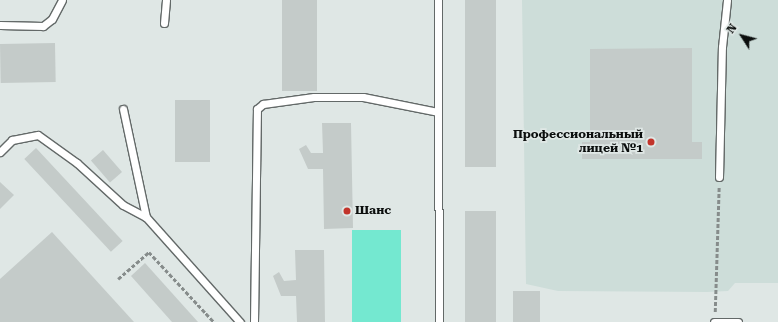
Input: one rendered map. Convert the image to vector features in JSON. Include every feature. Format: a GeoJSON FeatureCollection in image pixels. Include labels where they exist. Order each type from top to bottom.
{"type":"FeatureCollection","features":[{"type":"Feature","properties":{"kind":"lane"},"geometry":{"type":"LineString","coordinates":[[0,25],[43,26],[52,19],[62,0]]}},
{"type":"Feature","properties":{"kind":"lane"},"geometry":{"type":"LineString","coordinates":[[164,22],[166,0]]}},
{"type":"Feature","properties":{"kind":"lane"},"geometry":{"type":"LineString","coordinates":[[438,0],[439,322]]}},
{"type":"Feature","properties":{"kind":"lane"},"geometry":{"type":"LineString","coordinates":[[719,176],[722,47],[727,0]]}},
{"type":"Feature","properties":{"kind":"lane"},"geometry":{"type":"LineString","coordinates":[[254,322],[257,109],[263,104],[314,97],[363,97],[438,112]]}},
{"type":"Feature","properties":{"kind":"lane"},"geometry":{"type":"LineString","coordinates":[[123,109],[146,217]]}},
{"type":"Feature","properties":{"kind":"lane"},"geometry":{"type":"LineString","coordinates":[[0,152],[12,140],[38,135],[77,163],[123,205],[146,217],[240,322]]}},
{"type":"Feature","properties":{"kind":"lane"},"geometry":{"type":"LineString","coordinates":[[714,321],[738,322]]}},
{"type":"Feature","properties":{"kind":"path"},"geometry":{"type":"LineString","coordinates":[[714,321],[719,176]]}},
{"type":"Feature","properties":{"kind":"path"},"geometry":{"type":"LineString","coordinates":[[118,279],[149,252],[214,322]]}},
{"type":"Feature","properties":{"kind":"shaded area","name":"Профессиональный лицей №1"},"geometry":{"type":"Polygon","coordinates":[[[522,0],[778,0],[778,283],[735,283],[728,291],[707,292],[558,291],[526,284],[522,0]]]}},
{"type":"Feature","properties":{"kind":"green space"},"geometry":{"type":"Polygon","coordinates":[[[352,230],[401,230],[401,322],[352,322],[352,230]]]}},
{"type":"Feature","properties":{"kind":"building"},"geometry":{"type":"Polygon","coordinates":[[[282,0],[317,0],[317,91],[282,91],[282,0]]]}},
{"type":"Feature","properties":{"kind":"building"},"geometry":{"type":"Polygon","coordinates":[[[465,0],[496,0],[496,167],[465,167],[465,0]]]}},
{"type":"Feature","properties":{"kind":"building"},"geometry":{"type":"Polygon","coordinates":[[[55,43],[56,82],[1,83],[0,44],[55,43]]]}},
{"type":"Feature","properties":{"kind":"building"},"geometry":{"type":"Polygon","coordinates":[[[692,48],[692,142],[702,142],[702,159],[582,159],[582,142],[590,142],[590,49],[692,48]]]}},
{"type":"Feature","properties":{"kind":"building"},"geometry":{"type":"Polygon","coordinates":[[[175,100],[210,100],[210,162],[175,162],[175,100]]]}},
{"type":"Feature","properties":{"kind":"building"},"geometry":{"type":"Polygon","coordinates":[[[322,123],[351,123],[353,228],[324,229],[323,169],[308,169],[299,149],[306,145],[311,153],[323,153],[322,123]]]}},
{"type":"Feature","properties":{"kind":"building"},"geometry":{"type":"Polygon","coordinates":[[[36,148],[123,241],[111,252],[24,159],[36,148]]]}},
{"type":"Feature","properties":{"kind":"building"},"geometry":{"type":"Polygon","coordinates":[[[103,150],[122,172],[110,182],[91,160],[103,150]]]}},
{"type":"Feature","properties":{"kind":"building"},"geometry":{"type":"Polygon","coordinates":[[[0,182],[14,195],[0,209],[0,182]]]}},
{"type":"Feature","properties":{"kind":"building"},"geometry":{"type":"Polygon","coordinates":[[[465,211],[496,211],[496,322],[465,322],[465,211]]]}},
{"type":"Feature","properties":{"kind":"building"},"geometry":{"type":"Polygon","coordinates":[[[52,232],[134,322],[0,322],[0,279],[52,232]]]}},
{"type":"Feature","properties":{"kind":"building"},"geometry":{"type":"Polygon","coordinates":[[[295,250],[324,250],[325,322],[297,322],[296,296],[281,296],[273,276],[279,272],[284,281],[296,280],[295,250]]]}},
{"type":"Feature","properties":{"kind":"building"},"geometry":{"type":"Polygon","coordinates":[[[145,263],[198,322],[172,322],[131,276],[145,263]]]}},
{"type":"Feature","properties":{"kind":"building"},"geometry":{"type":"Polygon","coordinates":[[[513,291],[540,291],[540,322],[513,322],[513,291]]]}},
{"type":"Feature","properties":{"kind":"place","name":"Профессиональный лицей №1"},"geometry":{"type":"Point","coordinates":[651,142]}},
{"type":"Feature","properties":{"kind":"place","name":"Шанс"},"geometry":{"type":"Point","coordinates":[347,211]}}]}
